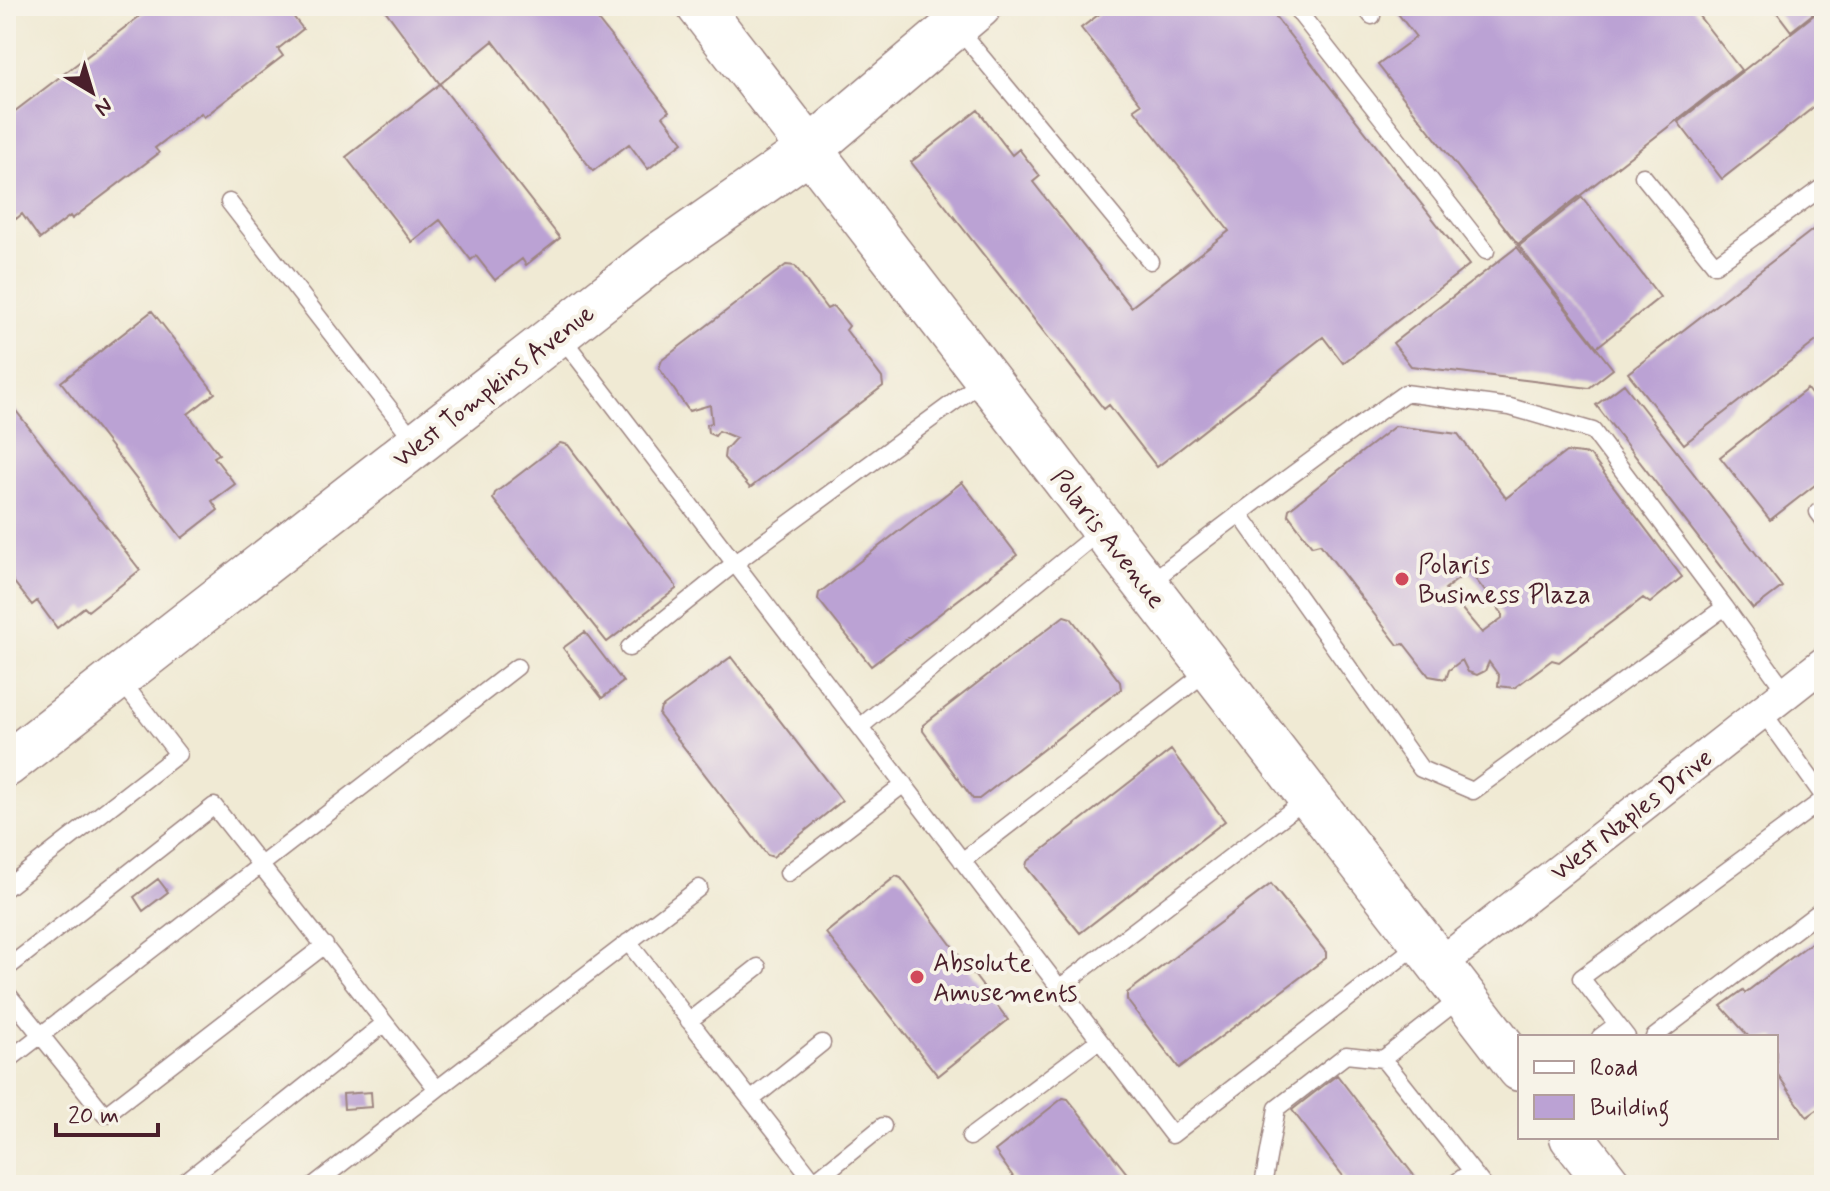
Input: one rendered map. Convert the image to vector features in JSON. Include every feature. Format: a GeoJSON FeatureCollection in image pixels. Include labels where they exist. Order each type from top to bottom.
{"type":"FeatureCollection","features":[{"type":"Feature","properties":{"kind":"street","name":"Polaris Avenue"},"geometry":{"type":"LineString","coordinates":[[699,6],[1518,1066]]}},
{"type":"Feature","properties":{"kind":"street","name":"West Tompkins Avenue"},"geometry":{"type":"LineString","coordinates":[[6,765],[659,255],[809,150],[967,16]]}},
{"type":"Feature","properties":{"kind":"street","name":"West Naples Drive"},"geometry":{"type":"LineString","coordinates":[[1441,967],[1824,663]]}},
{"type":"Feature","properties":{"kind":"street"},"geometry":{"type":"LineString","coordinates":[[1574,1139],[1609,1185]]}},
{"type":"Feature","properties":{"kind":"lane"},"geometry":{"type":"LineString","coordinates":[[1294,6],[1486,251]]}},
{"type":"Feature","properties":{"kind":"lane"},"geometry":{"type":"LineString","coordinates":[[967,16],[1150,261]]}},
{"type":"Feature","properties":{"kind":"lane"},"geometry":{"type":"LineString","coordinates":[[1643,176],[1715,265],[1824,186]]}},
{"type":"Feature","properties":{"kind":"lane"},"geometry":{"type":"LineString","coordinates":[[229,202],[417,445]]}},
{"type":"Feature","properties":{"kind":"lane"},"geometry":{"type":"LineString","coordinates":[[559,334],[1172,1135],[1441,967]]}},
{"type":"Feature","properties":{"kind":"lane"},"geometry":{"type":"LineString","coordinates":[[629,648],[735,563],[986,379]]}},
{"type":"Feature","properties":{"kind":"lane"},"geometry":{"type":"LineString","coordinates":[[1146,586],[1239,513],[1405,393],[1510,407],[1593,431],[1725,607],[1824,798],[1581,978],[1622,1031]]}},
{"type":"Feature","properties":{"kind":"lane"},"geometry":{"type":"LineString","coordinates":[[1239,513],[1421,769],[1473,791],[1725,607]]}},
{"type":"Feature","properties":{"kind":"lane"},"geometry":{"type":"LineString","coordinates":[[860,727],[1102,529]]}},
{"type":"Feature","properties":{"kind":"lane"},"geometry":{"type":"LineString","coordinates":[[6,1062],[517,667]]}},
{"type":"Feature","properties":{"kind":"lane"},"geometry":{"type":"LineString","coordinates":[[962,861],[1210,669]]}},
{"type":"Feature","properties":{"kind":"lane"},"geometry":{"type":"LineString","coordinates":[[6,888],[178,754],[118,677]]}},
{"type":"Feature","properties":{"kind":"lane"},"geometry":{"type":"LineString","coordinates":[[788,873],[904,784]]}},
{"type":"Feature","properties":{"kind":"lane"},"geometry":{"type":"LineString","coordinates":[[1059,988],[1309,797]]}},
{"type":"Feature","properties":{"kind":"lane"},"geometry":{"type":"LineString","coordinates":[[6,969],[214,806],[437,1089]]}},
{"type":"Feature","properties":{"kind":"lane"},"geometry":{"type":"LineString","coordinates":[[314,1185],[699,888]]}},
{"type":"Feature","properties":{"kind":"lane"},"geometry":{"type":"LineString","coordinates":[[1657,1035],[1824,908]]}},
{"type":"Feature","properties":{"kind":"lane"},"geometry":{"type":"LineString","coordinates":[[628,942],[816,1183],[883,1126]]}},
{"type":"Feature","properties":{"kind":"lane"},"geometry":{"type":"LineString","coordinates":[[6,992],[105,1115],[325,945]]}},
{"type":"Feature","properties":{"kind":"lane"},"geometry":{"type":"LineString","coordinates":[[689,1021],[758,967]]}},
{"type":"Feature","properties":{"kind":"lane"},"geometry":{"type":"LineString","coordinates":[[1383,1059],[1441,967]]}},
{"type":"Feature","properties":{"kind":"lane"},"geometry":{"type":"LineString","coordinates":[[181,1185],[385,1023]]}},
{"type":"Feature","properties":{"kind":"lane"},"geometry":{"type":"LineString","coordinates":[[970,1137],[1099,1040]]}},
{"type":"Feature","properties":{"kind":"lane"},"geometry":{"type":"LineString","coordinates":[[751,1100],[822,1043]]}},
{"type":"Feature","properties":{"kind":"lane"},"geometry":{"type":"LineString","coordinates":[[1263,1185],[1277,1108],[1346,1055],[1383,1059],[1483,1185]]}},
{"type":"Feature","properties":{"kind":"lane"},"geometry":{"type":"LineString","coordinates":[[1453,1185],[1471,1171]]}},
{"type":"Feature","properties":{"kind":"building"},"geometry":{"type":"Polygon","coordinates":[[[153,6],[285,6],[303,29],[278,49],[283,56],[204,117],[201,113],[155,148],[159,153],[72,219],[70,216],[40,239],[22,214],[16,219],[6,206],[6,118],[153,6]]]}},
{"type":"Feature","properties":{"kind":"building"},"geometry":{"type":"Polygon","coordinates":[[[382,6],[587,6],[669,111],[663,116],[683,142],[648,169],[629,144],[593,171],[493,41],[440,84],[382,6]]]}},
{"type":"Feature","properties":{"kind":"building"},"geometry":{"type":"Polygon","coordinates":[[[1110,6],[1267,6],[1469,265],[1343,363],[1323,337],[1157,467],[1109,405],[1104,409],[911,162],[978,110],[1012,155],[1019,149],[1040,176],[1033,182],[1131,307],[1229,231],[1134,109],[1141,104],[1081,28],[1110,6]]]}},
{"type":"Feature","properties":{"kind":"building"},"geometry":{"type":"Polygon","coordinates":[[[1392,6],[1691,6],[1741,70],[1518,244],[1378,65],[1416,37],[1392,6]]]}},
{"type":"Feature","properties":{"kind":"building"},"geometry":{"type":"Polygon","coordinates":[[[1772,6],[1823,6],[1791,31],[1772,6]]]}},
{"type":"Feature","properties":{"kind":"building"},"geometry":{"type":"Polygon","coordinates":[[[1824,7],[1824,99],[1722,179],[1678,122],[1824,7]]]}},
{"type":"Feature","properties":{"kind":"building"},"geometry":{"type":"Polygon","coordinates":[[[440,84],[560,238],[526,265],[522,259],[495,280],[476,256],[471,260],[440,220],[412,242],[346,157],[440,84]]]}},
{"type":"Feature","properties":{"kind":"building"},"geometry":{"type":"Polygon","coordinates":[[[1582,197],[1660,297],[1597,347],[1519,246],[1582,197]]]}},
{"type":"Feature","properties":{"kind":"building"},"geometry":{"type":"Polygon","coordinates":[[[1824,221],[1824,335],[1684,444],[1628,373],[1824,221]]]}},
{"type":"Feature","properties":{"kind":"building"},"geometry":{"type":"Polygon","coordinates":[[[1517,247],[1613,369],[1589,388],[1411,366],[1393,343],[1517,247]]]}},
{"type":"Feature","properties":{"kind":"building"},"geometry":{"type":"Polygon","coordinates":[[[786,265],[795,266],[827,309],[833,306],[849,326],[846,330],[882,378],[883,386],[750,488],[724,458],[725,450],[736,438],[719,431],[715,436],[708,433],[707,424],[712,423],[710,405],[689,411],[659,368],[662,360],[786,265]]]}},
{"type":"Feature","properties":{"kind":"building"},"geometry":{"type":"Polygon","coordinates":[[[152,311],[215,393],[188,414],[219,454],[214,457],[235,484],[212,501],[218,510],[182,538],[61,382],[152,311]]]}},
{"type":"Feature","properties":{"kind":"building"},"geometry":{"type":"Polygon","coordinates":[[[1624,384],[1782,587],[1753,609],[1596,405],[1624,384]]]}},
{"type":"Feature","properties":{"kind":"building"},"geometry":{"type":"Polygon","coordinates":[[[1807,389],[1824,411],[1824,478],[1770,520],[1720,457],[1807,389]]]}},
{"type":"Feature","properties":{"kind":"building"},"geometry":{"type":"Polygon","coordinates":[[[6,398],[140,570],[88,611],[84,607],[57,628],[37,601],[32,605],[6,572],[6,398]]]}},
{"type":"Feature","properties":{"kind":"building"},"geometry":{"type":"Polygon","coordinates":[[[1395,426],[1458,434],[1506,498],[1566,452],[1590,455],[1682,577],[1650,603],[1643,598],[1559,662],[1552,660],[1514,688],[1498,686],[1499,676],[1489,662],[1485,671],[1477,675],[1468,672],[1462,660],[1449,670],[1446,679],[1429,676],[1404,644],[1398,645],[1320,544],[1312,546],[1288,514],[1289,509],[1395,426]],[[1469,571],[1445,589],[1482,633],[1502,618],[1502,613],[1469,571]]]}},
{"type":"Feature","properties":{"kind":"building"},"geometry":{"type":"Polygon","coordinates":[[[560,443],[568,445],[676,586],[607,642],[493,499],[495,493],[560,443]]]}},
{"type":"Feature","properties":{"kind":"building"},"geometry":{"type":"Polygon","coordinates":[[[962,482],[1017,555],[871,666],[818,599],[819,593],[962,482]]]}},
{"type":"Feature","properties":{"kind":"building"},"geometry":{"type":"Polygon","coordinates":[[[1064,616],[1071,618],[1120,682],[1121,689],[979,799],[973,799],[923,731],[923,725],[1064,616]]]}},
{"type":"Feature","properties":{"kind":"building"},"geometry":{"type":"Polygon","coordinates":[[[585,632],[623,682],[602,698],[563,648],[585,632]]]}},
{"type":"Feature","properties":{"kind":"building"},"geometry":{"type":"Polygon","coordinates":[[[731,657],[842,801],[773,857],[767,855],[659,715],[661,708],[731,657]]]}},
{"type":"Feature","properties":{"kind":"building"},"geometry":{"type":"Polygon","coordinates":[[[1171,750],[1225,821],[1080,933],[1026,867],[1027,862],[1171,750]]]}},
{"type":"Feature","properties":{"kind":"building","name":"Absolute Amusements"},"geometry":{"type":"Polygon","coordinates":[[[896,876],[901,878],[1008,1020],[938,1076],[826,933],[896,876]]]}},
{"type":"Feature","properties":{"kind":"building"},"geometry":{"type":"Polygon","coordinates":[[[158,879],[168,892],[143,911],[134,897],[158,879]]]}},
{"type":"Feature","properties":{"kind":"building"},"geometry":{"type":"Polygon","coordinates":[[[1271,884],[1326,952],[1326,958],[1179,1068],[1127,1000],[1127,993],[1271,884]]]}},
{"type":"Feature","properties":{"kind":"building"},"geometry":{"type":"Polygon","coordinates":[[[1824,933],[1824,1105],[1807,1117],[1778,1075],[1778,1035],[1747,1035],[1721,1006],[1743,990],[1745,993],[1824,933]]]}},
{"type":"Feature","properties":{"kind":"building"},"geometry":{"type":"Polygon","coordinates":[[[1337,1075],[1419,1182],[1415,1185],[1350,1185],[1292,1110],[1337,1075]]]}},
{"type":"Feature","properties":{"kind":"building"},"geometry":{"type":"Polygon","coordinates":[[[371,1092],[372,1107],[344,1109],[343,1094],[371,1092]]]}},
{"type":"Feature","properties":{"kind":"building"},"geometry":{"type":"Polygon","coordinates":[[[1063,1098],[1068,1099],[1136,1185],[1019,1185],[995,1151],[1063,1098]]]}},
{"type":"Feature","properties":{"kind":"place","name":"Polaris Business Plaza"},"geometry":{"type":"Point","coordinates":[1402,579]}},
{"type":"Feature","properties":{"kind":"place","name":"Absolute Amusements"},"geometry":{"type":"Point","coordinates":[917,977]}}]}
